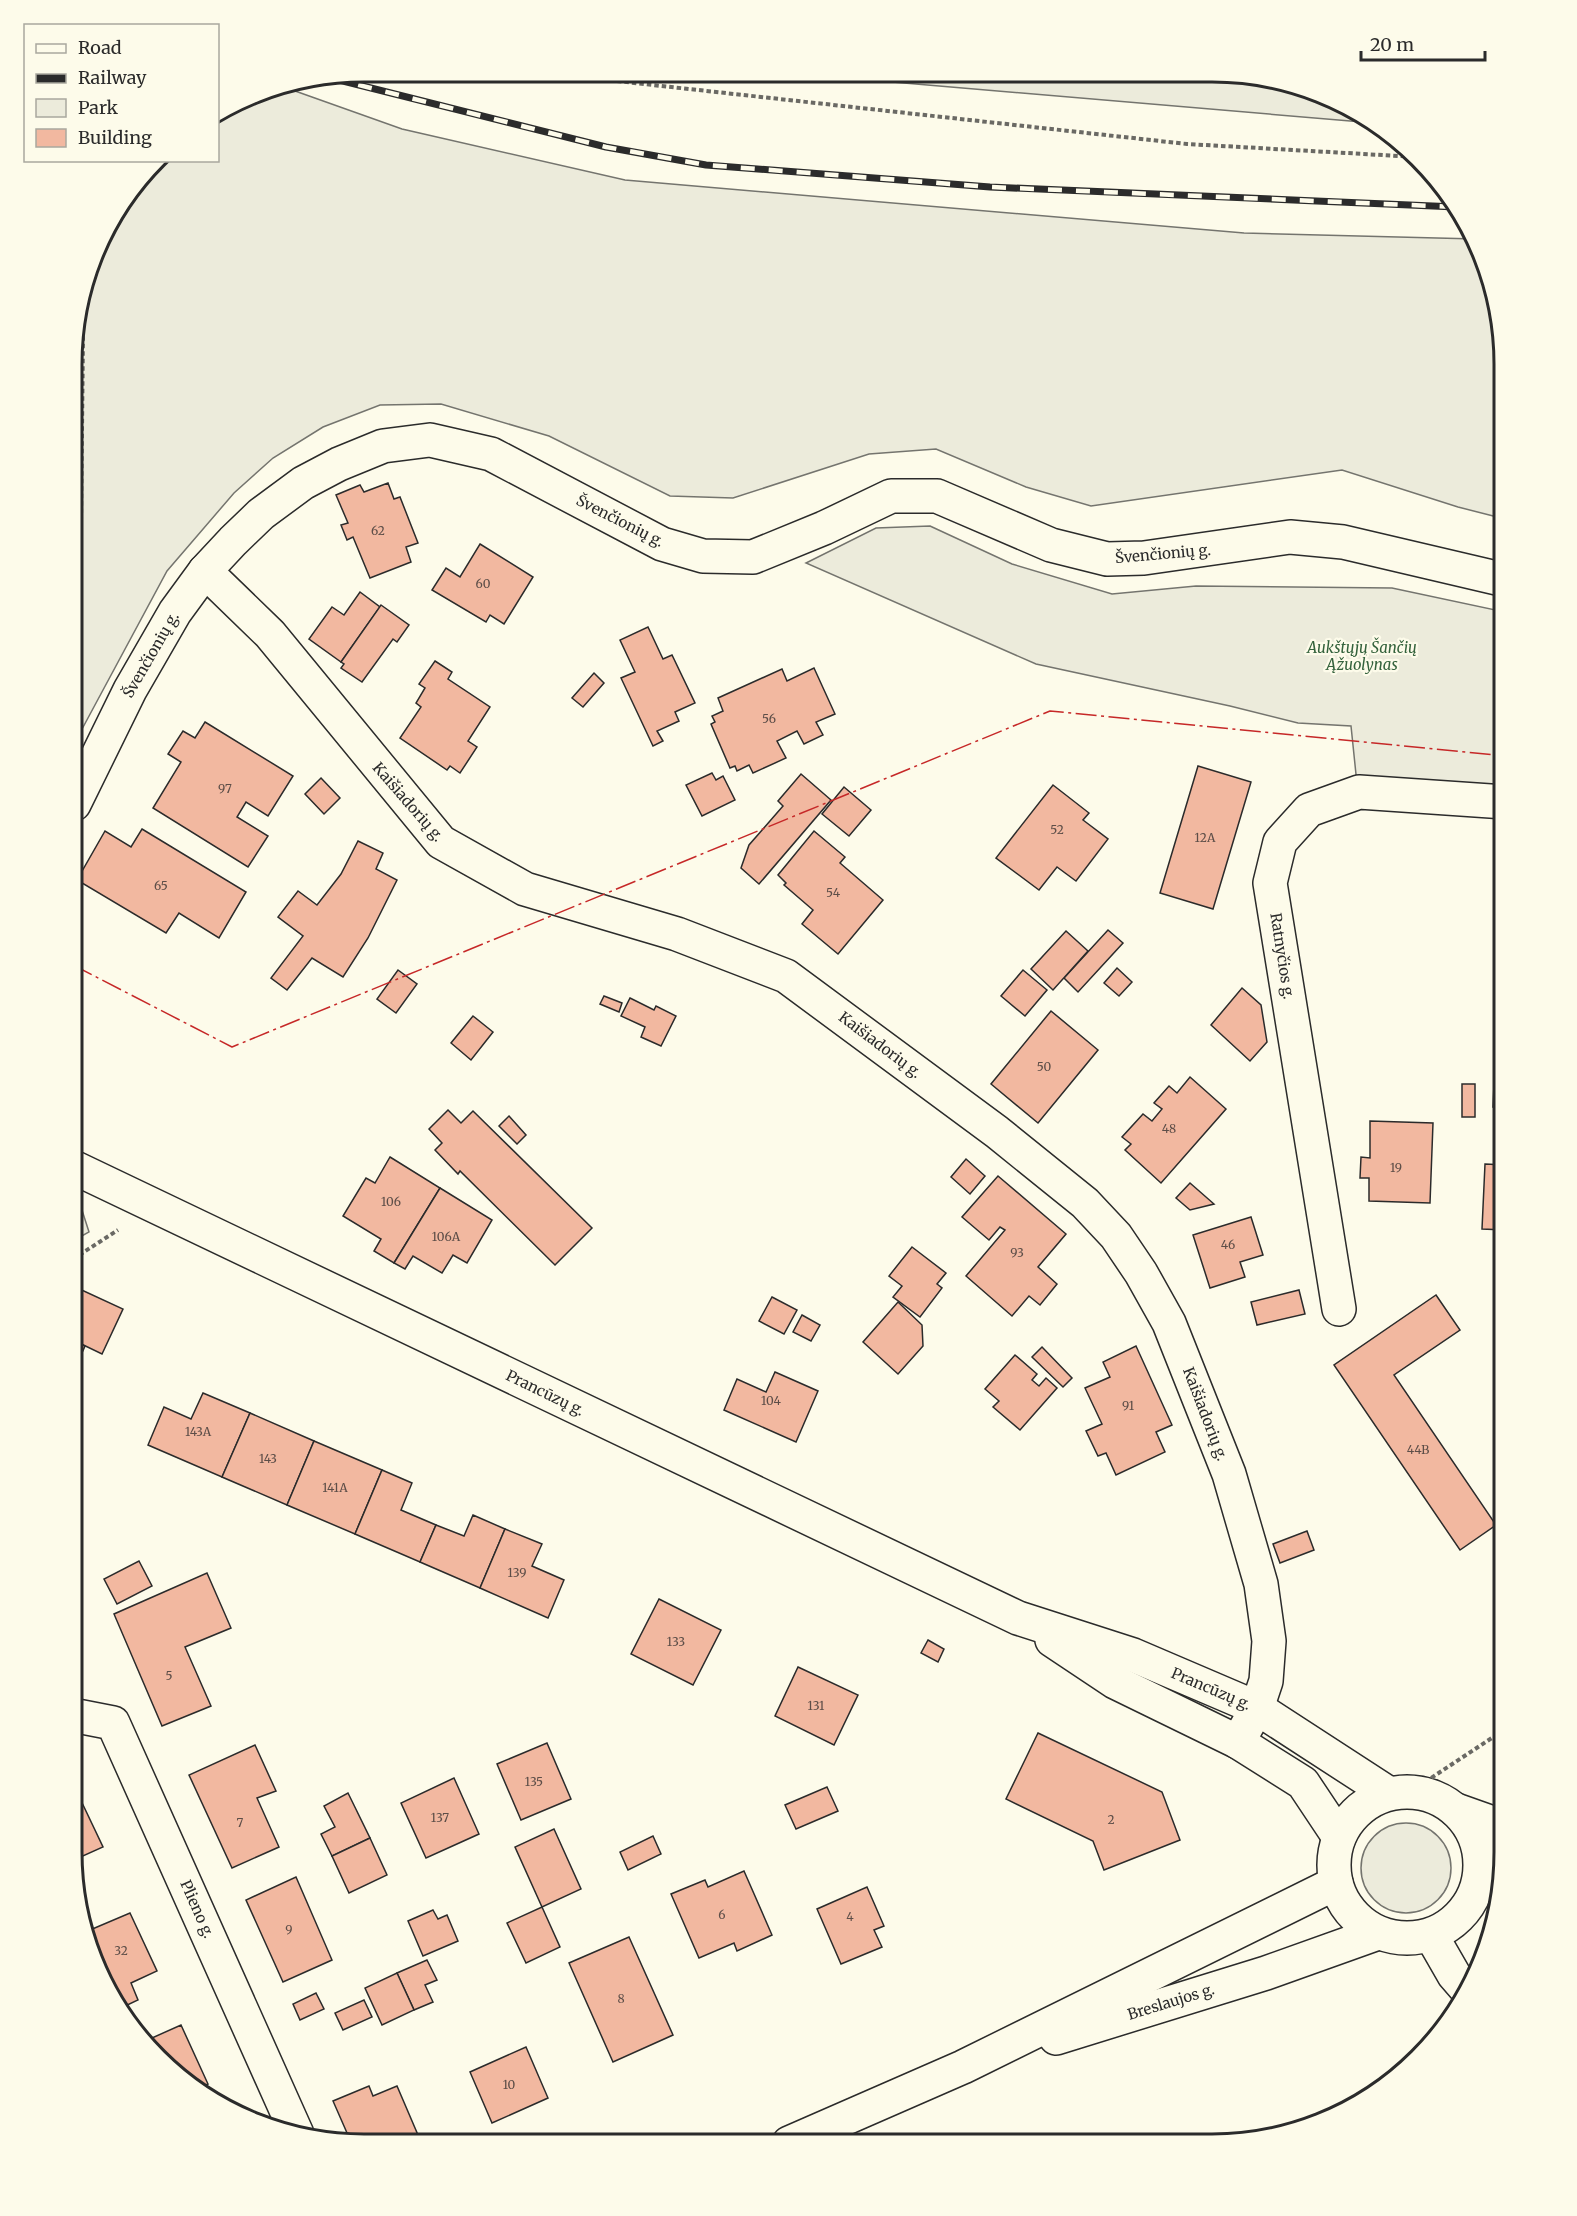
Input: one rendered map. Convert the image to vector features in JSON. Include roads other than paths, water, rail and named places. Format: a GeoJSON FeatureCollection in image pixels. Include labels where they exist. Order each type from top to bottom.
{"type":"FeatureCollection","features":[{"type":"Feature","properties":{"kind":"street","name":"Švenčionių g."},"geometry":{"type":"LineString","coordinates":[[82,788],[130,690],[175,612],[205,571],[261,514],[303,483],[339,464],[383,446],[430,440],[491,454],[662,544],[703,556],[753,557],[824,528],[891,496],[937,496],[1051,545],[1107,559],[1144,558],[1290,537],[1343,542],[1494,577]]}},
{"type":"Feature","properties":{"kind":"street","name":"Kaišiadorių g."},"geometry":{"type":"LineString","coordinates":[[205,571],[270,634],[441,842],[525,889],[676,934],[786,976],[997,1132],[1085,1203],[1116,1236],[1142,1274],[1169,1323],[1228,1474],[1261,1584],[1269,1641],[1266,1681],[1257,1708],[1238,1742]]}},
{"type":"Feature","properties":{"kind":"street","name":"Ratnyčios g."},"geometry":{"type":"LineString","coordinates":[[1339,1310],[1270,883],[1280,842],[1309,810],[1359,792],[1494,801]]}},
{"type":"Feature","properties":{"kind":"street","name":"Prancūzų g."},"geometry":{"type":"LineString","coordinates":[[82,1171],[1018,1618],[1133,1655],[1257,1708],[1400,1792]]}},
{"type":"Feature","properties":{"kind":"street","name":"Prancūzų g."},"geometry":{"type":"LineString","coordinates":[[1018,1618],[1115,1682],[1238,1742],[1303,1783],[1339,1837]]}},
{"type":"Feature","properties":{"kind":"street","name":"Plieno g."},"geometry":{"type":"LineString","coordinates":[[82,1717],[113,1723],[293,2124]]}},
{"type":"Feature","properties":{"kind":"street"},"geometry":{"type":"LineString","coordinates":[[1456,1809],[1471,1828],[1480,1851],[1481,1875],[1487,1897],[1449,1926],[1431,1935],[1405,1939],[1378,1933],[1359,1921],[1344,1904],[1336,1883],[1334,1860],[1339,1837],[1351,1818],[1367,1803],[1400,1792],[1436,1796],[1456,1809],[1494,1823]]}},
{"type":"Feature","properties":{"kind":"street","name":"Breslaujos g."},"geometry":{"type":"LineString","coordinates":[[810,2134],[963,2067],[1244,1926],[1336,1883]]}},
{"type":"Feature","properties":{"kind":"street","name":"Breslaujos g."},"geometry":{"type":"LineString","coordinates":[[963,2067],[1266,1973],[1378,1933]]}},
{"type":"Feature","properties":{"kind":"street"},"geometry":{"type":"LineString","coordinates":[[1431,1935],[1461,1983]]}},
{"type":"Feature","properties":{"kind":"railway"},"geometry":{"type":"LineString","coordinates":[[350,83],[606,147],[706,165],[990,187],[1446,207]]}},
{"type":"Feature","properties":{"kind":"park label","name":"Aukštųjų Šančių Ąžuolynas"},"geometry":{"type":"Point","coordinates":[1362,656]}}]}
